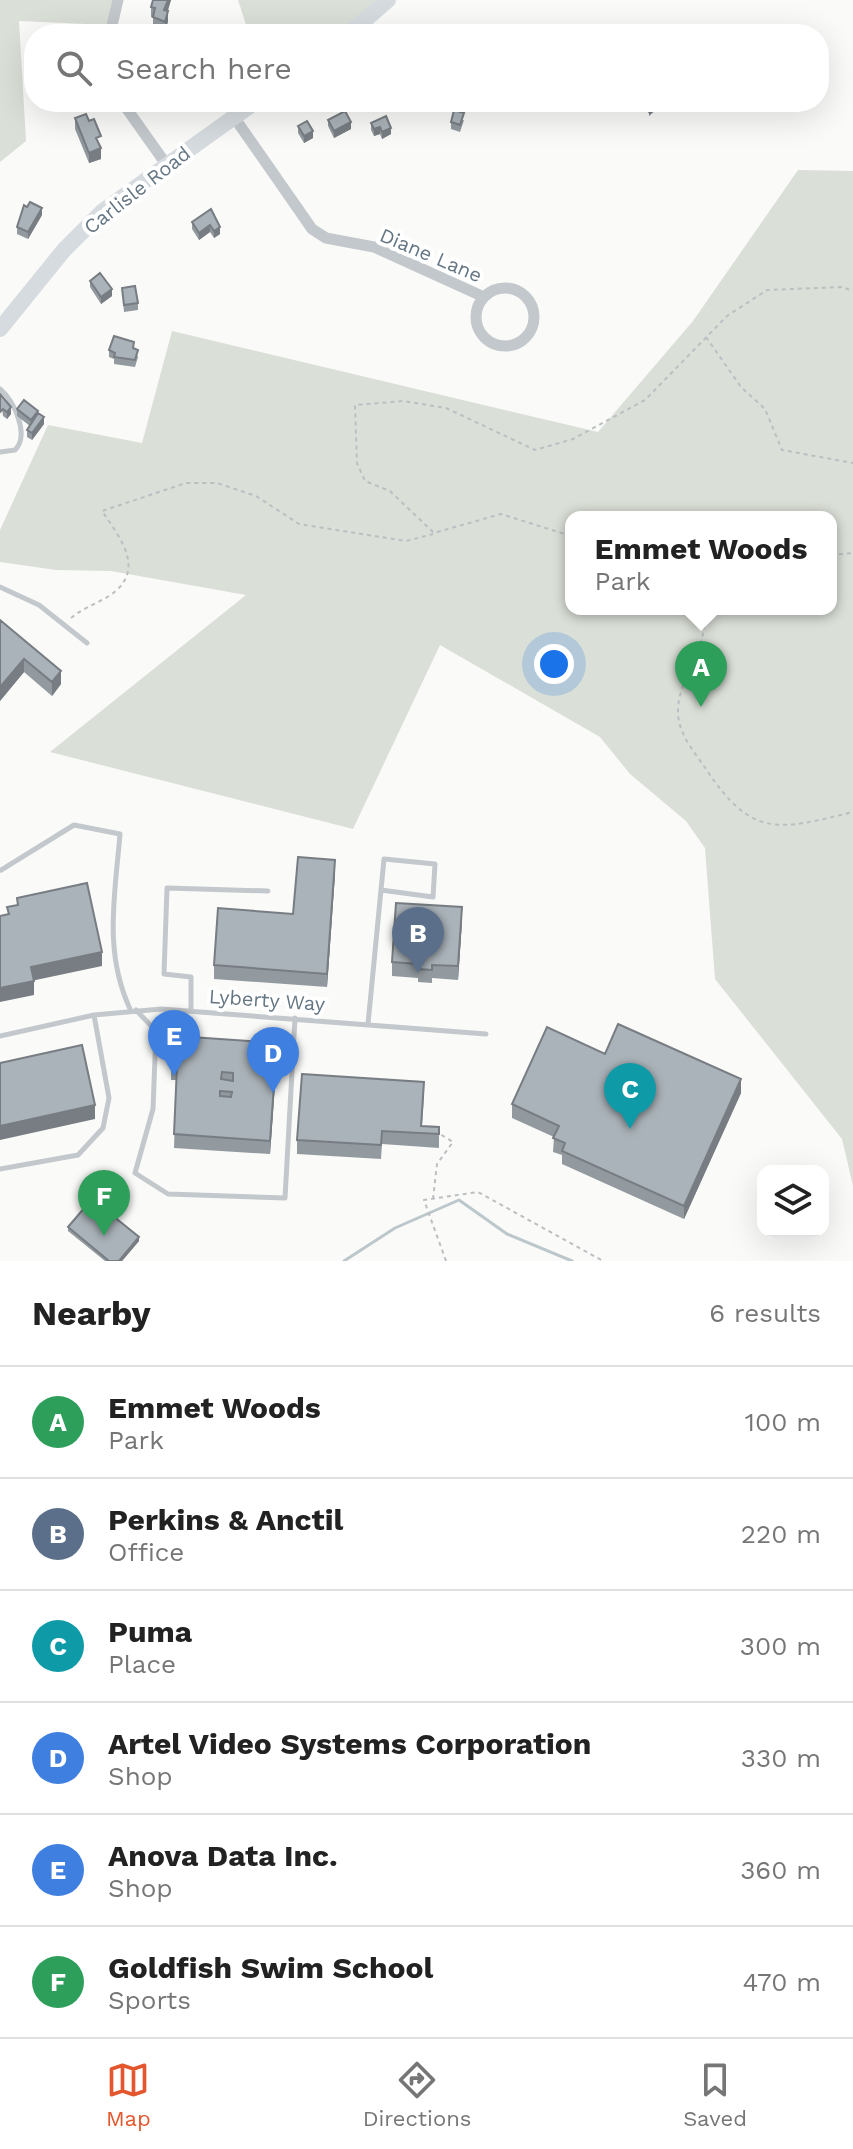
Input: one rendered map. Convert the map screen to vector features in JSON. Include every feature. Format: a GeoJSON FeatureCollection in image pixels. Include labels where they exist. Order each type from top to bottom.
{"type":"FeatureCollection","features":[{"type":"Feature","properties":{"kind":"main road"},"geometry":{"type":"LineString","coordinates":[[363,24],[388,0]]}},
{"type":"Feature","properties":{"kind":"main road","name":"Carlisle Road"},"geometry":{"type":"LineString","coordinates":[[0,329],[64,250],[103,211],[241,112]]}},
{"type":"Feature","properties":{"kind":"street"},"geometry":{"type":"LineString","coordinates":[[112,24],[118,0]]}},
{"type":"Feature","properties":{"kind":"street"},"geometry":{"type":"LineString","coordinates":[[129,112],[166,164]]}},
{"type":"Feature","properties":{"kind":"street","name":"Diane Lane"},"geometry":{"type":"LineString","coordinates":[[234,117],[312,229],[326,238],[374,247],[484,297],[506,288],[523,295],[529,302],[534,319],[526,336],[519,342],[501,345],[484,337],[476,319],[484,297]]}},
{"type":"Feature","properties":{"kind":"lane"},"geometry":{"type":"LineString","coordinates":[[0,389],[12,401],[22,435],[19,447],[0,452]]}},
{"type":"Feature","properties":{"kind":"lane"},"geometry":{"type":"LineString","coordinates":[[0,587],[39,605],[87,643]]}},
{"type":"Feature","properties":{"kind":"lane"},"geometry":{"type":"LineString","coordinates":[[1,870],[74,825],[120,834],[111,938],[116,974],[133,1010],[156,1031],[153,1109],[135,1173],[168,1194],[285,1198],[295,1018]]}},
{"type":"Feature","properties":{"kind":"lane"},"geometry":{"type":"LineString","coordinates":[[368,1024],[384,859],[435,864],[433,897],[381,890]]}},
{"type":"Feature","properties":{"kind":"lane"},"geometry":{"type":"LineString","coordinates":[[191,1011],[191,977],[164,974],[167,888],[268,891]]}},
{"type":"Feature","properties":{"kind":"lane","name":"Lyberty Way"},"geometry":{"type":"LineString","coordinates":[[0,1036],[94,1015],[133,1010],[295,1018],[486,1034]]}},
{"type":"Feature","properties":{"kind":"lane"},"geometry":{"type":"LineString","coordinates":[[0,1169],[78,1155],[103,1128],[109,1098],[94,1015]]}},
{"type":"Feature","properties":{"kind":"path"},"geometry":{"type":"LineString","coordinates":[[434,533],[390,491],[365,481],[357,463],[355,405],[403,401],[446,408],[535,450],[573,439],[645,400],[727,316],[767,290],[842,287],[853,291]]}},
{"type":"Feature","properties":{"kind":"path"},"geometry":{"type":"LineString","coordinates":[[706,337],[741,387],[765,409],[782,450],[853,463]]}},
{"type":"Feature","properties":{"kind":"path"},"geometry":{"type":"LineString","coordinates":[[63,624],[120,587],[131,568],[129,556],[102,511],[186,483],[217,483],[256,496],[299,524],[406,541],[501,514],[565,534]]}},
{"type":"Feature","properties":{"kind":"path"},"geometry":{"type":"LineString","coordinates":[[706,615],[698,652],[681,686],[678,716],[684,737],[721,792],[733,806],[764,825],[820,820],[853,812]]}},
{"type":"Feature","properties":{"kind":"path"},"geometry":{"type":"LineString","coordinates":[[433,1199],[437,1164],[453,1142],[439,1133]]}},
{"type":"Feature","properties":{"kind":"path"},"geometry":{"type":"LineString","coordinates":[[446,1261],[424,1200],[478,1192],[603,1261]]}},
{"type":"Feature","properties":{"kind":"shaded area"},"geometry":{"type":"Polygon","coordinates":[[[0,0],[114,0],[109,24],[19,21],[26,141],[0,162],[0,0]]]}},
{"type":"Feature","properties":{"kind":"shaded area"},"geometry":{"type":"Polygon","coordinates":[[[238,0],[388,0],[359,24],[246,24],[238,0]]]}},
{"type":"Feature","properties":{"kind":"shaded area"},"geometry":{"type":"Polygon","coordinates":[[[798,170],[853,171],[853,1186],[842,1139],[715,979],[705,848],[686,821],[630,774],[600,737],[440,645],[353,829],[50,752],[246,595],[111,571],[56,570],[0,562],[0,530],[48,425],[142,443],[172,331],[598,432],[693,321],[798,170]]]}},
{"type":"Feature","properties":{"kind":"building"},"geometry":{"type":"Polygon","coordinates":[[[153,0],[168,0],[164,10],[168,11],[165,22],[153,17],[153,0]]]}},
{"type":"Feature","properties":{"kind":"building"},"geometry":{"type":"Polygon","coordinates":[[[346,112],[351,122],[334,131],[328,120],[346,112]]]}},
{"type":"Feature","properties":{"kind":"building"},"geometry":{"type":"Polygon","coordinates":[[[454,112],[464,113],[460,125],[451,122],[454,112]]]}},
{"type":"Feature","properties":{"kind":"building"},"geometry":{"type":"Polygon","coordinates":[[[86,114],[89,121],[94,119],[101,136],[96,138],[101,148],[89,153],[75,118],[86,114]]]}},
{"type":"Feature","properties":{"kind":"building"},"geometry":{"type":"Polygon","coordinates":[[[386,116],[391,128],[382,132],[380,127],[374,129],[371,123],[386,116]]]}},
{"type":"Feature","properties":{"kind":"building"},"geometry":{"type":"Polygon","coordinates":[[[307,121],[313,131],[304,136],[298,126],[307,121]]]}},
{"type":"Feature","properties":{"kind":"building"},"geometry":{"type":"Polygon","coordinates":[[[30,202],[42,208],[28,232],[17,227],[24,205],[27,207],[30,202]]]}},
{"type":"Feature","properties":{"kind":"building"},"geometry":{"type":"Polygon","coordinates":[[[211,209],[220,227],[214,231],[210,225],[199,233],[192,222],[211,209]]]}},
{"type":"Feature","properties":{"kind":"building"},"geometry":{"type":"Polygon","coordinates":[[[100,273],[112,289],[101,297],[90,281],[100,273]]]}},
{"type":"Feature","properties":{"kind":"building"},"geometry":{"type":"Polygon","coordinates":[[[135,286],[138,303],[124,305],[122,288],[135,286]]]}},
{"type":"Feature","properties":{"kind":"building"},"geometry":{"type":"Polygon","coordinates":[[[114,336],[134,342],[133,348],[138,350],[135,360],[114,357],[115,353],[109,350],[114,336]]]}},
{"type":"Feature","properties":{"kind":"building"},"geometry":{"type":"Polygon","coordinates":[[[0,394],[11,407],[7,412],[3,409],[0,412],[0,394]]]}},
{"type":"Feature","properties":{"kind":"building"},"geometry":{"type":"Polygon","coordinates":[[[24,400],[38,411],[31,420],[17,409],[24,400]]]}},
{"type":"Feature","properties":{"kind":"building"},"geometry":{"type":"Polygon","coordinates":[[[38,413],[44,417],[32,433],[27,430],[38,413]]]}},
{"type":"Feature","properties":{"kind":"building"},"geometry":{"type":"Polygon","coordinates":[[[0,620],[61,671],[52,682],[24,659],[0,687],[0,620]]]}},
{"type":"Feature","properties":{"kind":"building"},"geometry":{"type":"Polygon","coordinates":[[[298,857],[335,860],[327,974],[214,965],[218,908],[293,914],[298,857]]]}},
{"type":"Feature","properties":{"kind":"building"},"geometry":{"type":"Polygon","coordinates":[[[87,883],[102,952],[31,967],[34,981],[0,988],[0,916],[9,914],[7,907],[18,905],[17,898],[87,883]]]}},
{"type":"Feature","properties":{"kind":"building"},"geometry":{"type":"Polygon","coordinates":[[[396,903],[462,907],[458,966],[432,965],[432,970],[418,969],[418,964],[392,962],[396,903]]]}},
{"type":"Feature","properties":{"kind":"building"},"geometry":{"type":"Polygon","coordinates":[[[618,1024],[741,1079],[684,1206],[562,1151],[565,1143],[553,1138],[559,1126],[512,1104],[547,1027],[605,1054],[618,1024]]]}},
{"type":"Feature","properties":{"kind":"building"},"geometry":{"type":"Polygon","coordinates":[[[191,1037],[277,1043],[270,1141],[174,1134],[177,1066],[171,1066],[171,1059],[179,1060],[180,1040],[190,1041],[191,1037]],[[222,1072],[221,1079],[233,1081],[233,1073],[222,1072]],[[220,1091],[220,1096],[231,1097],[232,1092],[220,1091]]]}},
{"type":"Feature","properties":{"kind":"building"},"geometry":{"type":"Polygon","coordinates":[[[82,1045],[95,1105],[0,1126],[0,1063],[82,1045]]]}},
{"type":"Feature","properties":{"kind":"building"},"geometry":{"type":"Polygon","coordinates":[[[302,1074],[424,1082],[421,1126],[439,1127],[439,1134],[382,1131],[381,1145],[297,1140],[302,1074]]]}},
{"type":"Feature","properties":{"kind":"building"},"geometry":{"type":"Polygon","coordinates":[[[92,1199],[139,1237],[119,1261],[109,1261],[68,1227],[92,1199]]]}},
{"type":"Feature","properties":{"kind":"waterway"},"geometry":{"type":"LineString","coordinates":[[344,1261],[395,1228],[459,1200],[507,1234],[572,1261]]}},
{"type":"Feature","properties":{"kind":"place","name":"Emmet Woods"},"geometry":{"type":"Point","coordinates":[701,707]}},
{"type":"Feature","properties":{"kind":"place","name":"Perkins & Anctil"},"geometry":{"type":"Point","coordinates":[418,973]}},
{"type":"Feature","properties":{"kind":"place","name":"Anova Data Inc."},"geometry":{"type":"Point","coordinates":[174,1076]}},
{"type":"Feature","properties":{"kind":"place","name":"Artel Video Systems Corporation"},"geometry":{"type":"Point","coordinates":[273,1093]}},
{"type":"Feature","properties":{"kind":"place","name":"Puma"},"geometry":{"type":"Point","coordinates":[630,1129]}},
{"type":"Feature","properties":{"kind":"place","name":"Goldfish Swim School"},"geometry":{"type":"Point","coordinates":[104,1236]}}]}
